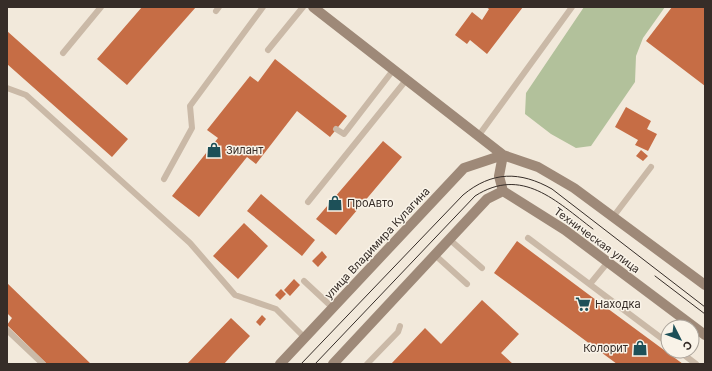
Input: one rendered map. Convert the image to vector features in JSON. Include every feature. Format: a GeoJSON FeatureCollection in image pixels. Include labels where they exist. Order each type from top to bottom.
{"type":"FeatureCollection","features":[{"type":"Feature","properties":{"kind":"main road"},"geometry":{"type":"LineString","coordinates":[[313,7],[503,155],[538,167],[562,181],[705,284]]}},
{"type":"Feature","properties":{"kind":"main road"},"geometry":{"type":"LineString","coordinates":[[333,364],[487,200],[503,191],[499,176],[503,155]]}},
{"type":"Feature","properties":{"kind":"main road","name":"улица Владимира Кулагина"},"geometry":{"type":"LineString","coordinates":[[280,364],[464,168],[503,155]]}},
{"type":"Feature","properties":{"kind":"main road","name":"Техническая улица"},"geometry":{"type":"LineString","coordinates":[[503,191],[565,230],[705,336]]}},
{"type":"Feature","properties":{"kind":"lane"},"geometry":{"type":"LineString","coordinates":[[63,53],[101,7]]}},
{"type":"Feature","properties":{"kind":"lane"},"geometry":{"type":"LineString","coordinates":[[164,179],[192,128],[190,106],[263,7]]}},
{"type":"Feature","properties":{"kind":"lane"},"geometry":{"type":"LineString","coordinates":[[268,50],[303,7]]}},
{"type":"Feature","properties":{"kind":"lane"},"geometry":{"type":"LineString","coordinates":[[478,135],[572,7]]}},
{"type":"Feature","properties":{"kind":"lane"},"geometry":{"type":"LineString","coordinates":[[336,129],[344,134],[394,69]]}},
{"type":"Feature","properties":{"kind":"lane"},"geometry":{"type":"LineString","coordinates":[[308,202],[407,80]]}},
{"type":"Feature","properties":{"kind":"lane"},"geometry":{"type":"LineString","coordinates":[[7,88],[26,95],[135,193],[190,243],[235,295],[276,310],[305,338]]}},
{"type":"Feature","properties":{"kind":"lane"},"geometry":{"type":"LineString","coordinates":[[613,217],[651,167]]}},
{"type":"Feature","properties":{"kind":"lane"},"geometry":{"type":"LineString","coordinates":[[528,238],[660,337]]}},
{"type":"Feature","properties":{"kind":"lane"},"geometry":{"type":"LineString","coordinates":[[449,239],[482,268]]}},
{"type":"Feature","properties":{"kind":"lane"},"geometry":{"type":"LineString","coordinates":[[435,254],[467,284]]}},
{"type":"Feature","properties":{"kind":"lane"},"geometry":{"type":"LineString","coordinates":[[590,284],[608,262]]}},
{"type":"Feature","properties":{"kind":"lane"},"geometry":{"type":"LineString","coordinates":[[304,281],[333,308]]}},
{"type":"Feature","properties":{"kind":"lane"},"geometry":{"type":"LineString","coordinates":[[367,364],[398,332],[400,326]]}},
{"type":"Feature","properties":{"kind":"lane"},"geometry":{"type":"LineString","coordinates":[[7,330],[43,364]]}},
{"type":"Feature","properties":{"kind":"green space"},"geometry":{"type":"Polygon","coordinates":[[[584,7],[665,7],[643,38],[636,56],[635,82],[591,146],[576,148],[551,134],[525,114],[526,93],[584,7]]]}},
{"type":"Feature","properties":{"kind":"building"},"geometry":{"type":"Polygon","coordinates":[[[142,7],[196,7],[127,85],[97,59],[142,7]]]}},
{"type":"Feature","properties":{"kind":"building"},"geometry":{"type":"Polygon","coordinates":[[[486,7],[523,7],[487,54],[470,40],[467,44],[455,35],[472,12],[482,20],[489,9],[486,7]]]}},
{"type":"Feature","properties":{"kind":"building"},"geometry":{"type":"Polygon","coordinates":[[[672,7],[705,7],[705,86],[646,41],[672,7]]]}},
{"type":"Feature","properties":{"kind":"building"},"geometry":{"type":"Polygon","coordinates":[[[7,31],[128,139],[112,157],[7,64],[7,31]]]}},
{"type":"Feature","properties":{"kind":"building"},"geometry":{"type":"Polygon","coordinates":[[[275,59],[347,116],[330,137],[297,111],[256,164],[247,157],[199,217],[172,196],[218,138],[207,130],[250,76],[258,82],[275,59]]]}},
{"type":"Feature","properties":{"kind":"building"},"geometry":{"type":"Polygon","coordinates":[[[626,107],[651,121],[647,129],[657,134],[648,151],[635,145],[638,140],[615,127],[626,107]]]}},
{"type":"Feature","properties":{"kind":"building"},"geometry":{"type":"Polygon","coordinates":[[[383,141],[402,157],[336,235],[316,219],[383,141]]]}},
{"type":"Feature","properties":{"kind":"building"},"geometry":{"type":"Polygon","coordinates":[[[641,150],[648,156],[643,161],[636,156],[641,150]]]}},
{"type":"Feature","properties":{"kind":"building"},"geometry":{"type":"Polygon","coordinates":[[[261,194],[315,240],[302,256],[247,211],[261,194]]]}},
{"type":"Feature","properties":{"kind":"building"},"geometry":{"type":"Polygon","coordinates":[[[244,223],[268,246],[238,279],[213,256],[244,223]]]}},
{"type":"Feature","properties":{"kind":"building"},"geometry":{"type":"Polygon","coordinates":[[[517,241],[660,347],[660,359],[676,359],[683,364],[617,364],[494,273],[517,241]]]}},
{"type":"Feature","properties":{"kind":"building"},"geometry":{"type":"Polygon","coordinates":[[[322,251],[327,257],[318,267],[312,261],[322,251]]]}},
{"type":"Feature","properties":{"kind":"building"},"geometry":{"type":"Polygon","coordinates":[[[294,279],[300,285],[290,296],[284,290],[294,279]]]}},
{"type":"Feature","properties":{"kind":"building"},"geometry":{"type":"Polygon","coordinates":[[[7,283],[91,364],[47,364],[7,325],[12,318],[7,313],[7,283]]]}},
{"type":"Feature","properties":{"kind":"building"},"geometry":{"type":"Polygon","coordinates":[[[281,289],[286,294],[280,300],[275,295],[281,289]]]}},
{"type":"Feature","properties":{"kind":"building"},"geometry":{"type":"Polygon","coordinates":[[[482,300],[519,334],[501,353],[513,364],[391,364],[425,328],[441,344],[482,300]]]}},
{"type":"Feature","properties":{"kind":"building"},"geometry":{"type":"Polygon","coordinates":[[[262,315],[266,319],[260,326],[256,322],[262,315]]]}},
{"type":"Feature","properties":{"kind":"building"},"geometry":{"type":"Polygon","coordinates":[[[231,318],[250,336],[224,364],[187,364],[231,318]]]}},
{"type":"Feature","properties":{"kind":"tram line"},"geometry":{"type":"LineString","coordinates":[[301,364],[463,195],[485,181],[506,176],[529,179],[552,189],[705,307]]}},
{"type":"Feature","properties":{"kind":"tram line"},"geometry":{"type":"LineString","coordinates":[[315,364],[475,196],[492,188],[508,185],[523,186],[552,198],[593,229]]}},
{"type":"Feature","properties":{"kind":"tram line"},"geometry":{"type":"LineString","coordinates":[[655,276],[705,314]]}},
{"type":"Feature","properties":{"kind":"place","name":"Зилант"},"geometry":{"type":"Point","coordinates":[214,150]}},
{"type":"Feature","properties":{"kind":"place","name":"ПроАвто"},"geometry":{"type":"Point","coordinates":[335,203]}},
{"type":"Feature","properties":{"kind":"place","name":"Находка"},"geometry":{"type":"Point","coordinates":[583,304]}},
{"type":"Feature","properties":{"kind":"place","name":"Колорит"},"geometry":{"type":"Point","coordinates":[640,348]}}]}
